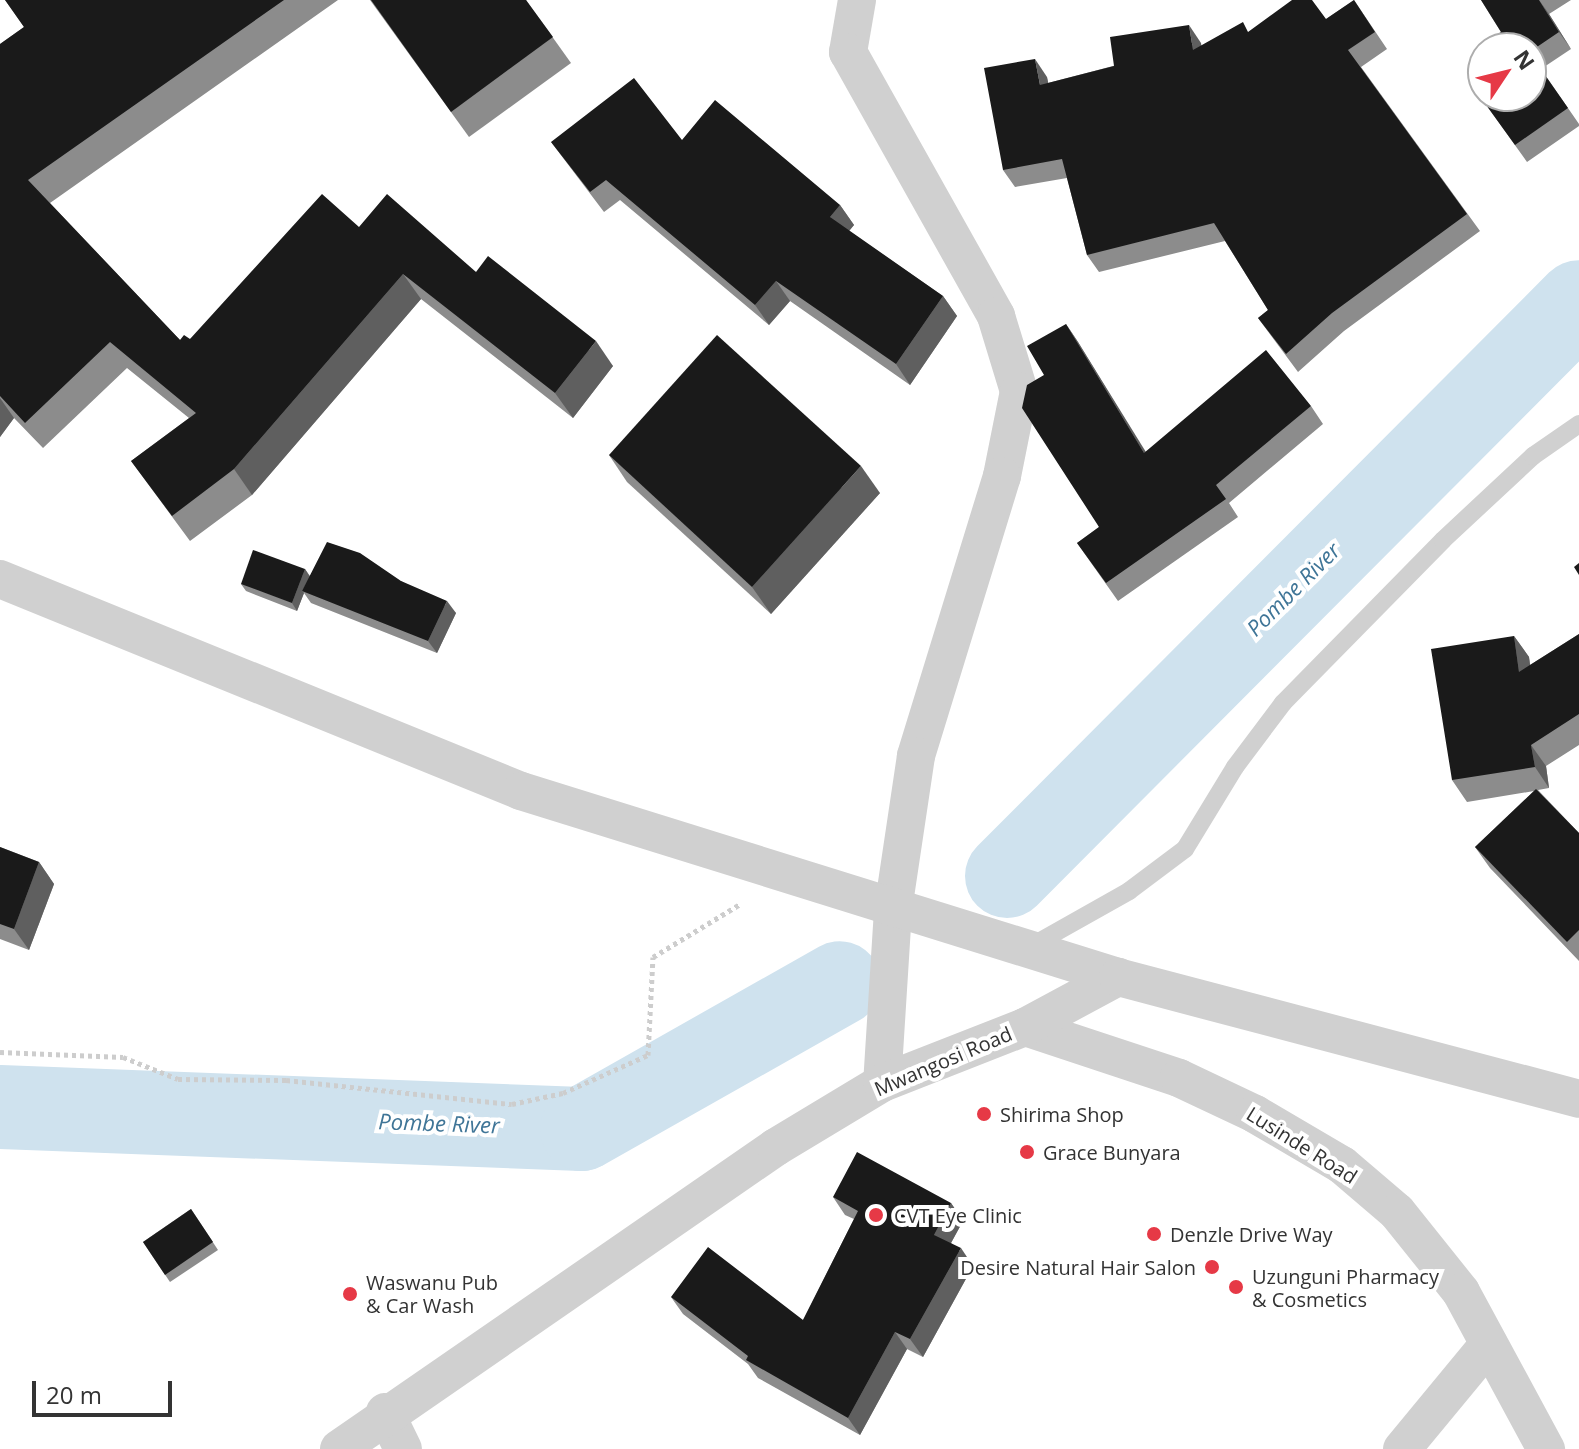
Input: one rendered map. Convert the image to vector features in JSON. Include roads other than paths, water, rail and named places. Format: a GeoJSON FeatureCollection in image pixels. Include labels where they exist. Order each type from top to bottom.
{"type":"FeatureCollection","features":[{"type":"Feature","properties":{"kind":"street"},"geometry":{"type":"LineString","coordinates":[[857,0],[848,52],[996,316],[1019,391],[1002,476],[916,756],[893,910],[882,1083]]}},
{"type":"Feature","properties":{"kind":"street"},"geometry":{"type":"LineString","coordinates":[[0,579],[521,791],[893,910],[1118,977],[1579,1099]]}},
{"type":"Feature","properties":{"kind":"street","name":"Mwangosi Road"},"geometry":{"type":"LineString","coordinates":[[339,1449],[385,1412],[776,1147],[882,1083],[1025,1027],[1118,977]]}},
{"type":"Feature","properties":{"kind":"street","name":"Lusinde Road"},"geometry":{"type":"LineString","coordinates":[[1025,1027],[1179,1078],[1255,1114],[1342,1165],[1397,1212],[1461,1292],[1546,1449]]}},
{"type":"Feature","properties":{"kind":"street"},"geometry":{"type":"LineString","coordinates":[[1402,1449],[1489,1344]]}},
{"type":"Feature","properties":{"kind":"street"},"geometry":{"type":"LineString","coordinates":[[385,1412],[403,1449]]}},
{"type":"Feature","properties":{"kind":"lane"},"geometry":{"type":"LineString","coordinates":[[1026,950],[1129,891],[1185,849],[1235,767],[1283,703],[1443,540],[1533,456],[1579,424]]}},
{"type":"Feature","properties":{"kind":"waterway","name":"Pombe River"},"geometry":{"type":"LineString","coordinates":[[1007,876],[1579,302]]}},
{"type":"Feature","properties":{"kind":"waterway","name":"Pombe River"},"geometry":{"type":"LineString","coordinates":[[0,1107],[582,1129],[840,983]]}},
{"type":"Feature","properties":{"kind":"place","name":"Shirima Shop"},"geometry":{"type":"Point","coordinates":[984,1114]}},
{"type":"Feature","properties":{"kind":"place","name":"Grace Bunyara"},"geometry":{"type":"Point","coordinates":[1027,1152]}},
{"type":"Feature","properties":{"kind":"place","name":"CVT Eye Clinic"},"geometry":{"type":"Point","coordinates":[876,1215]}},
{"type":"Feature","properties":{"kind":"place","name":"Denzle Drive Way"},"geometry":{"type":"Point","coordinates":[1154,1234]}},
{"type":"Feature","properties":{"kind":"place","name":"Desire Natural Hair Salon"},"geometry":{"type":"Point","coordinates":[1212,1267]}},
{"type":"Feature","properties":{"kind":"place","name":"Uzunguni Pharmacy & Cosmetics"},"geometry":{"type":"Point","coordinates":[1236,1287]}},
{"type":"Feature","properties":{"kind":"place","name":"Waswanu Pub & Car Wash"},"geometry":{"type":"Point","coordinates":[350,1294]}}]}
